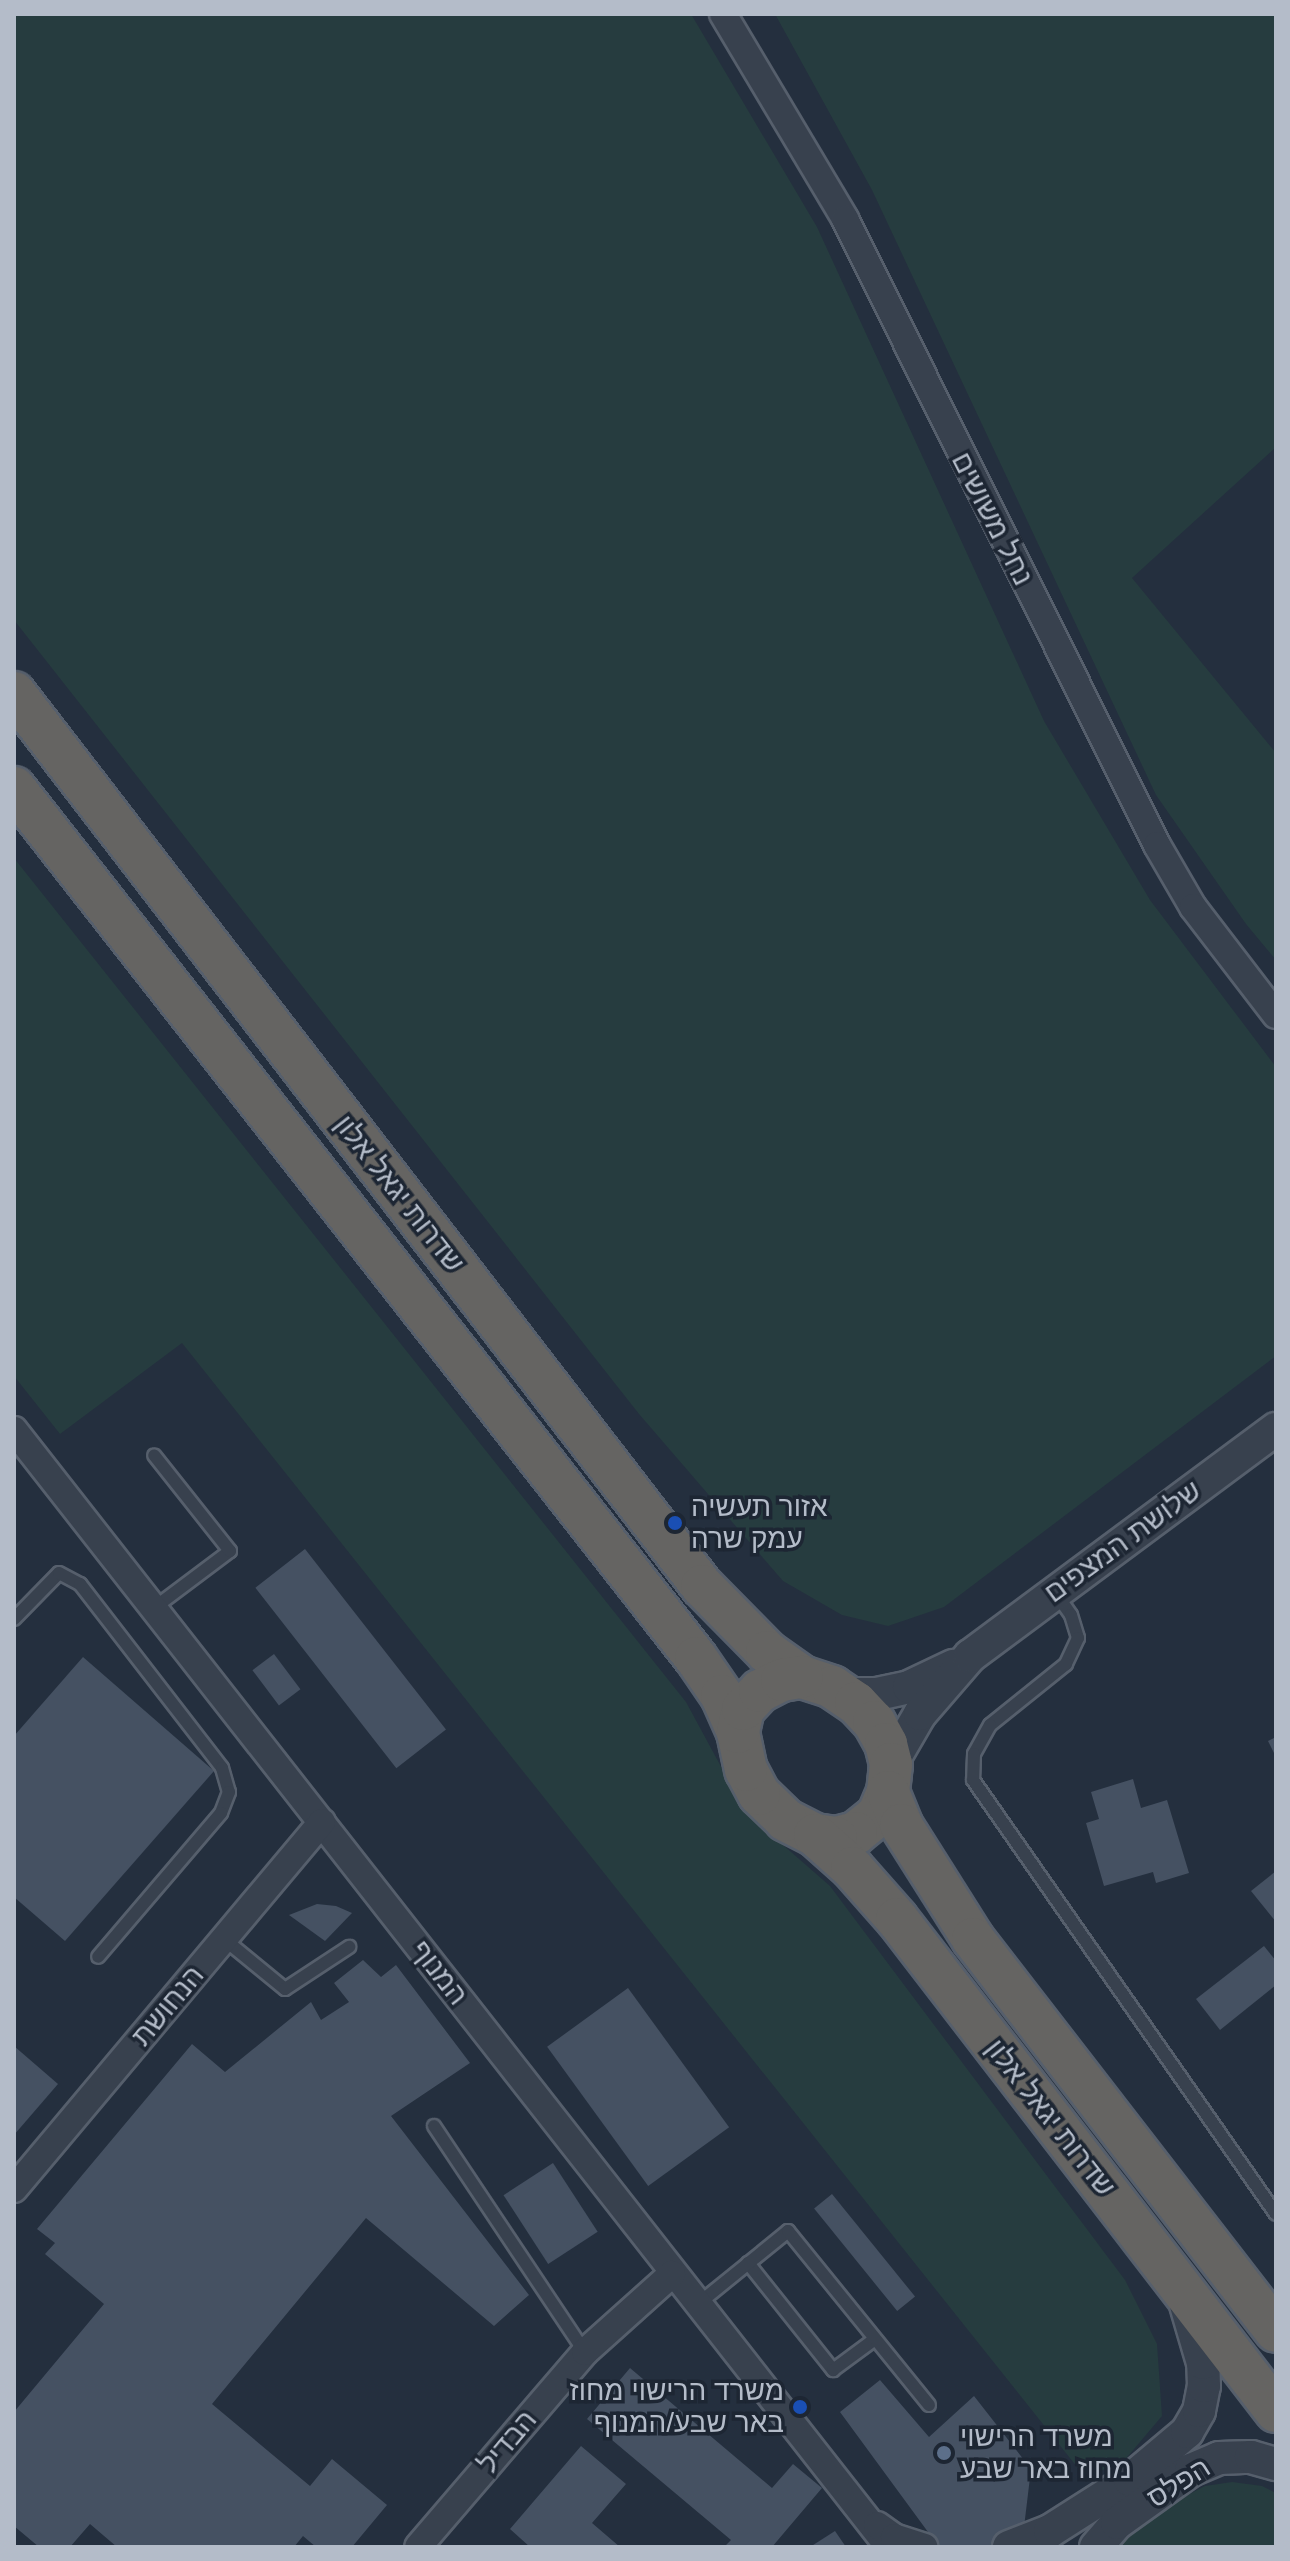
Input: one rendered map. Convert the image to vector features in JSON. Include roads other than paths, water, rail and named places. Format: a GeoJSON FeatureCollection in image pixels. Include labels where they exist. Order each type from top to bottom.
{"type":"FeatureCollection","features":[{"type":"Feature","properties":{"kind":"highway","name":"שדרות יגאל אלון"},"geometry":{"type":"LineString","coordinates":[[14,693],[702,1586],[767,1652],[802,1677]]}},
{"type":"Feature","properties":{"kind":"highway","name":"שדרות יגאל אלון"},"geometry":{"type":"LineString","coordinates":[[14,788],[696,1658],[722,1696],[738,1732]]}},
{"type":"Feature","properties":{"kind":"highway"},"geometry":{"type":"LineString","coordinates":[[802,1677],[843,1694],[874,1722],[886,1744],[890,1778],[878,1815],[856,1833],[836,1838],[815,1835],[786,1820],[759,1794],[746,1770],[738,1732],[743,1709],[760,1691],[782,1680],[802,1677]]}},
{"type":"Feature","properties":{"kind":"highway","name":"שדרות יגאל אלון"},"geometry":{"type":"LineString","coordinates":[[890,1778],[909,1839],[973,1939],[1276,2331]]}},
{"type":"Feature","properties":{"kind":"highway","name":"שדרות יגאל אלון"},"geometry":{"type":"LineString","coordinates":[[815,1835],[852,1868],[897,1919],[1276,2411]]}},
{"type":"Feature","properties":{"kind":"street","name":"נחל משושים"},"geometry":{"type":"LineString","coordinates":[[723,14],[845,219],[1157,845],[1193,907],[1276,1015]]}},
{"type":"Feature","properties":{"kind":"street","name":"שלושת המצפים"},"geometry":{"type":"LineString","coordinates":[[843,1694],[877,1694],[909,1687],[970,1656],[1276,1429]]}},
{"type":"Feature","properties":{"kind":"street","name":"המנוף"},"geometry":{"type":"LineString","coordinates":[[17,1443],[154,1608],[672,2274],[889,2547]]}},
{"type":"Feature","properties":{"kind":"street","name":"שלושת המצפים"},"geometry":{"type":"LineString","coordinates":[[890,1778],[920,1714],[970,1656]]}},
{"type":"Feature","properties":{"kind":"street","name":"הנחושת"},"geometry":{"type":"LineString","coordinates":[[14,2189],[322,1822]]}},
{"type":"Feature","properties":{"kind":"street","name":"הבדיל"},"geometry":{"type":"LineString","coordinates":[[418,2547],[585,2352],[672,2274]]}},
{"type":"Feature","properties":{"kind":"street","name":"הפלס"},"geometry":{"type":"LineString","coordinates":[[1009,2547],[1050,2531],[1106,2496],[1164,2454],[1187,2432],[1199,2411],[1204,2386],[1203,2363],[1195,2326],[1177,2283]]}},
{"type":"Feature","properties":{"kind":"street","name":"הפלס"},"geometry":{"type":"LineString","coordinates":[[1096,2547],[1117,2523],[1191,2470],[1219,2458],[1251,2457],[1276,2464]]}},
{"type":"Feature","properties":{"kind":"street","name":"המנוף"},"geometry":{"type":"LineString","coordinates":[[865,2516],[894,2537],[924,2547]]}},
{"type":"Feature","properties":{"kind":"lane"},"geometry":{"type":"LineString","coordinates":[[154,1455],[230,1551],[154,1608]]}},
{"type":"Feature","properties":{"kind":"lane"},"geometry":{"type":"LineString","coordinates":[[14,1619],[59,1573],[80,1584],[222,1768],[229,1792],[221,1813],[98,1957]]}},
{"type":"Feature","properties":{"kind":"lane"},"geometry":{"type":"LineString","coordinates":[[1055,1593],[1071,1615],[1078,1638],[1066,1664],[990,1725],[974,1754],[973,1780],[1276,2214]]}},
{"type":"Feature","properties":{"kind":"lane"},"geometry":{"type":"LineString","coordinates":[[224,1939],[285,1989],[349,1947]]}},
{"type":"Feature","properties":{"kind":"lane"},"geometry":{"type":"LineString","coordinates":[[434,2126],[585,2352]]}},
{"type":"Feature","properties":{"kind":"lane"},"geometry":{"type":"LineString","coordinates":[[697,2305],[788,2231],[929,2405]]}},
{"type":"Feature","properties":{"kind":"lane"},"geometry":{"type":"LineString","coordinates":[[748,2263],[833,2370],[875,2339]]}},
{"type":"Feature","properties":{"kind":"place","name":"אזור תעשיה עמק שרה"},"geometry":{"type":"Point","coordinates":[675,1523]}},
{"type":"Feature","properties":{"kind":"place","name":"משרד הרישוי מחוז באר שבע/המנוף"},"geometry":{"type":"Point","coordinates":[800,2407]}},
{"type":"Feature","properties":{"kind":"place","name":"משרד הרישוי מחוז באר שבע"},"geometry":{"type":"Point","coordinates":[944,2453]}}]}
